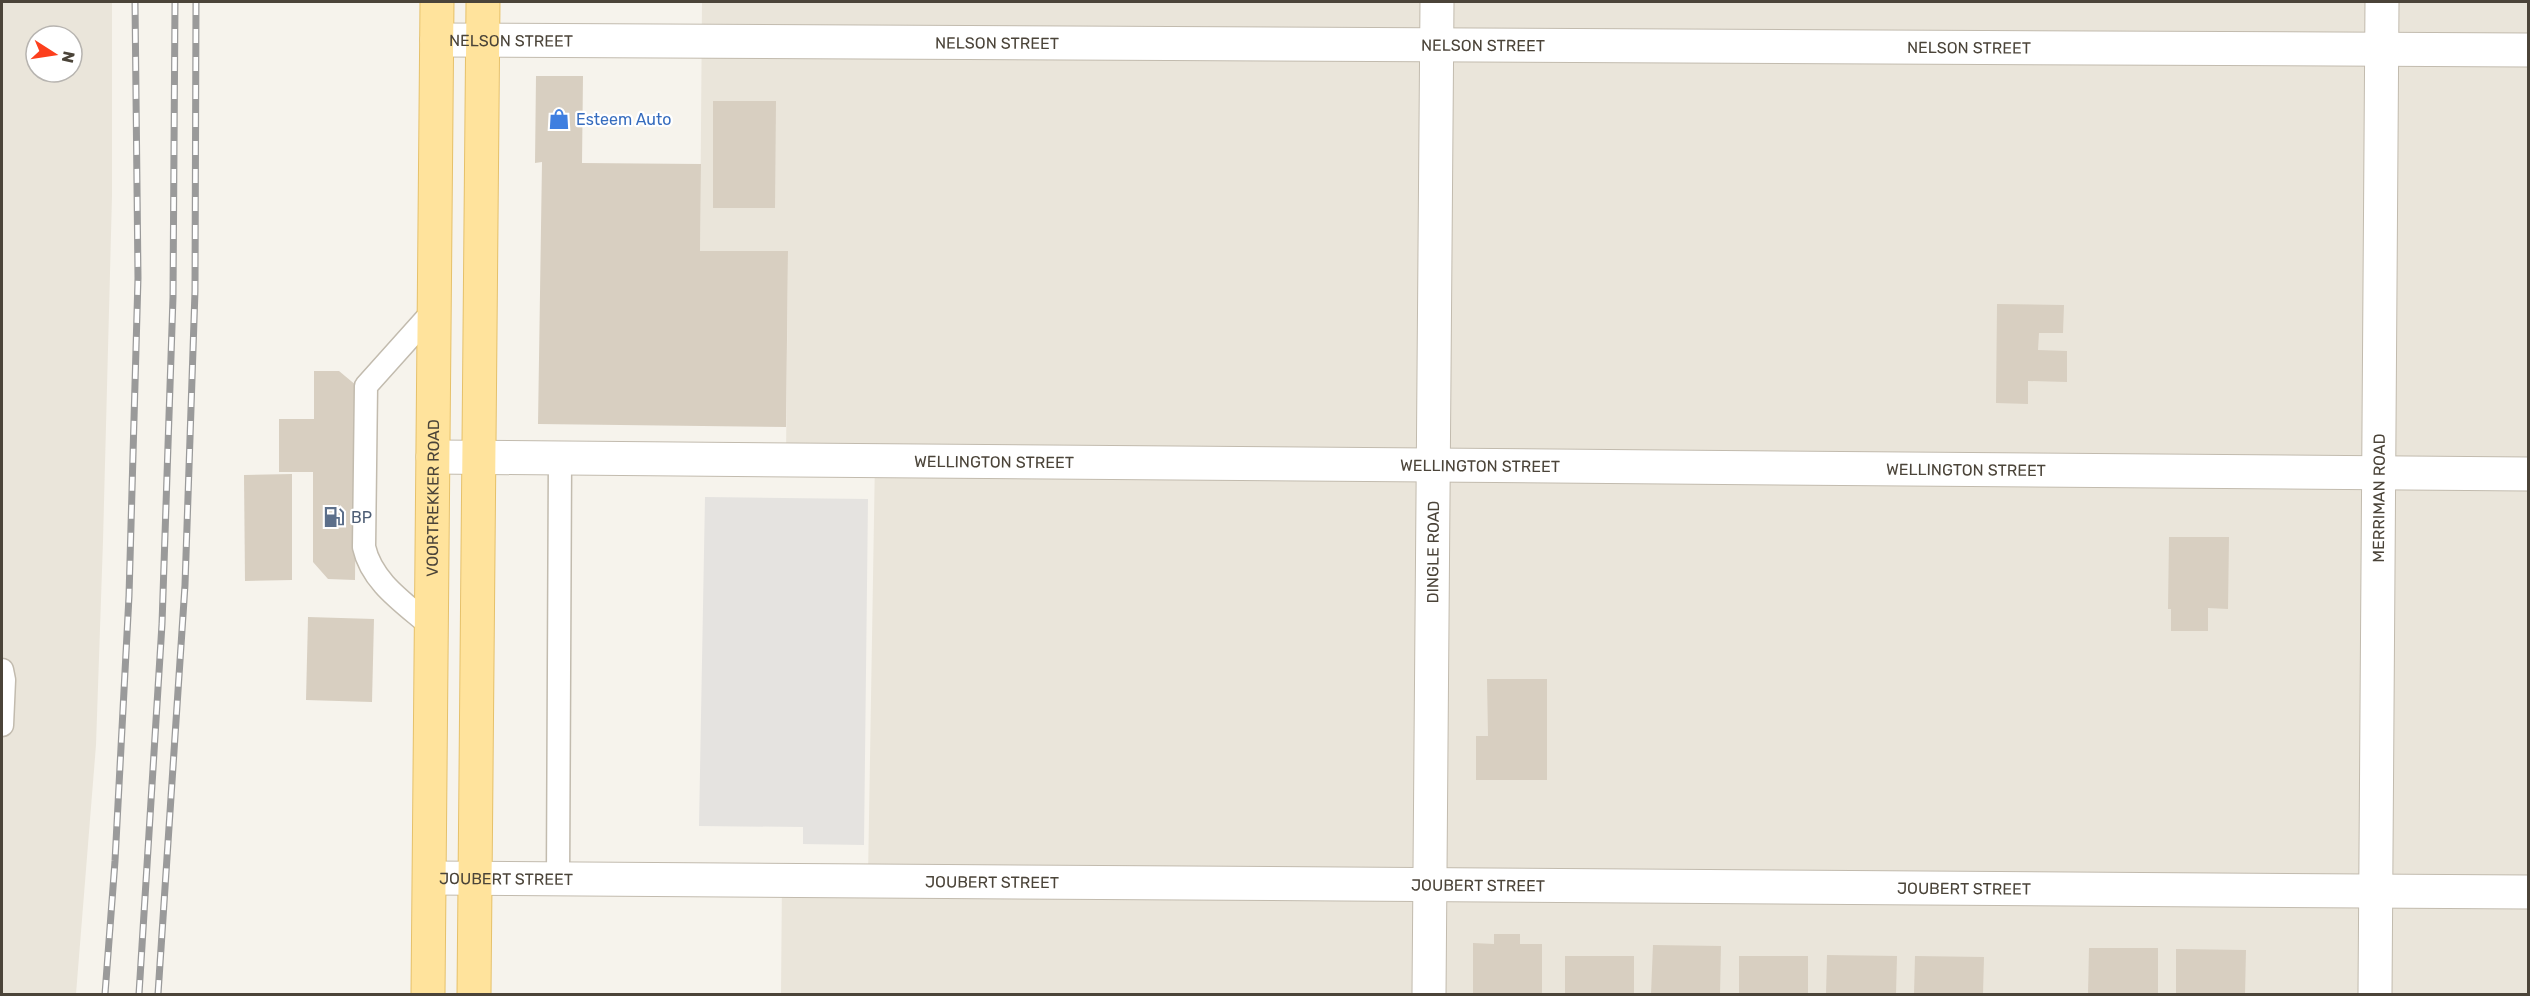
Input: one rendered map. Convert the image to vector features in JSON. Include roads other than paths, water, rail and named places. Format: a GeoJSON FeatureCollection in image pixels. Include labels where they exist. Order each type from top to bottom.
{"type":"FeatureCollection","features":[{"type":"Feature","properties":{"kind":"main road","name":"VOORTREKKER ROAD"},"geometry":{"type":"LineString","coordinates":[[428,994],[437,2]]}},
{"type":"Feature","properties":{"kind":"main road"},"geometry":{"type":"LineString","coordinates":[[474,994],[483,2]]}},
{"type":"Feature","properties":{"kind":"street","name":"DINGLE ROAD"},"geometry":{"type":"LineString","coordinates":[[1429,994],[1437,2]]}},
{"type":"Feature","properties":{"kind":"street","name":"MERRIMAN ROAD"},"geometry":{"type":"LineString","coordinates":[[2375,994],[2382,2]]}},
{"type":"Feature","properties":{"kind":"street","name":"NELSON STREET"},"geometry":{"type":"LineString","coordinates":[[437,40],[2529,50]]}},
{"type":"Feature","properties":{"kind":"street","name":"WELLINGTON STREET"},"geometry":{"type":"LineString","coordinates":[[433,457],[2529,474]]}},
{"type":"Feature","properties":{"kind":"street","name":"JOUBERT STREET"},"geometry":{"type":"LineString","coordinates":[[430,878],[2529,892]]}},
{"type":"Feature","properties":{"kind":"lane"},"geometry":{"type":"LineString","coordinates":[[432,627],[383,584],[367,560],[364,547],[366,386],[435,309]]}},
{"type":"Feature","properties":{"kind":"lane"},"geometry":{"type":"LineString","coordinates":[[558,880],[560,459]]}},
{"type":"Feature","properties":{"kind":"lane"},"geometry":{"type":"LineString","coordinates":[[2,670],[4,680],[2,725]]}},
{"type":"Feature","properties":{"kind":"railway"},"geometry":{"type":"LineString","coordinates":[[105,994],[115,861],[129,596],[138,278],[135,2]]}},
{"type":"Feature","properties":{"kind":"railway"},"geometry":{"type":"LineString","coordinates":[[139,994],[162,624],[173,297],[175,2]]}},
{"type":"Feature","properties":{"kind":"railway"},"geometry":{"type":"LineString","coordinates":[[158,994],[185,585],[195,291],[196,2]]}},
{"type":"Feature","properties":{"kind":"place","name":"Esteem Auto"},"geometry":{"type":"Point","coordinates":[559,119]}},
{"type":"Feature","properties":{"kind":"place","name":"BP"},"geometry":{"type":"Point","coordinates":[334,517]}}]}
